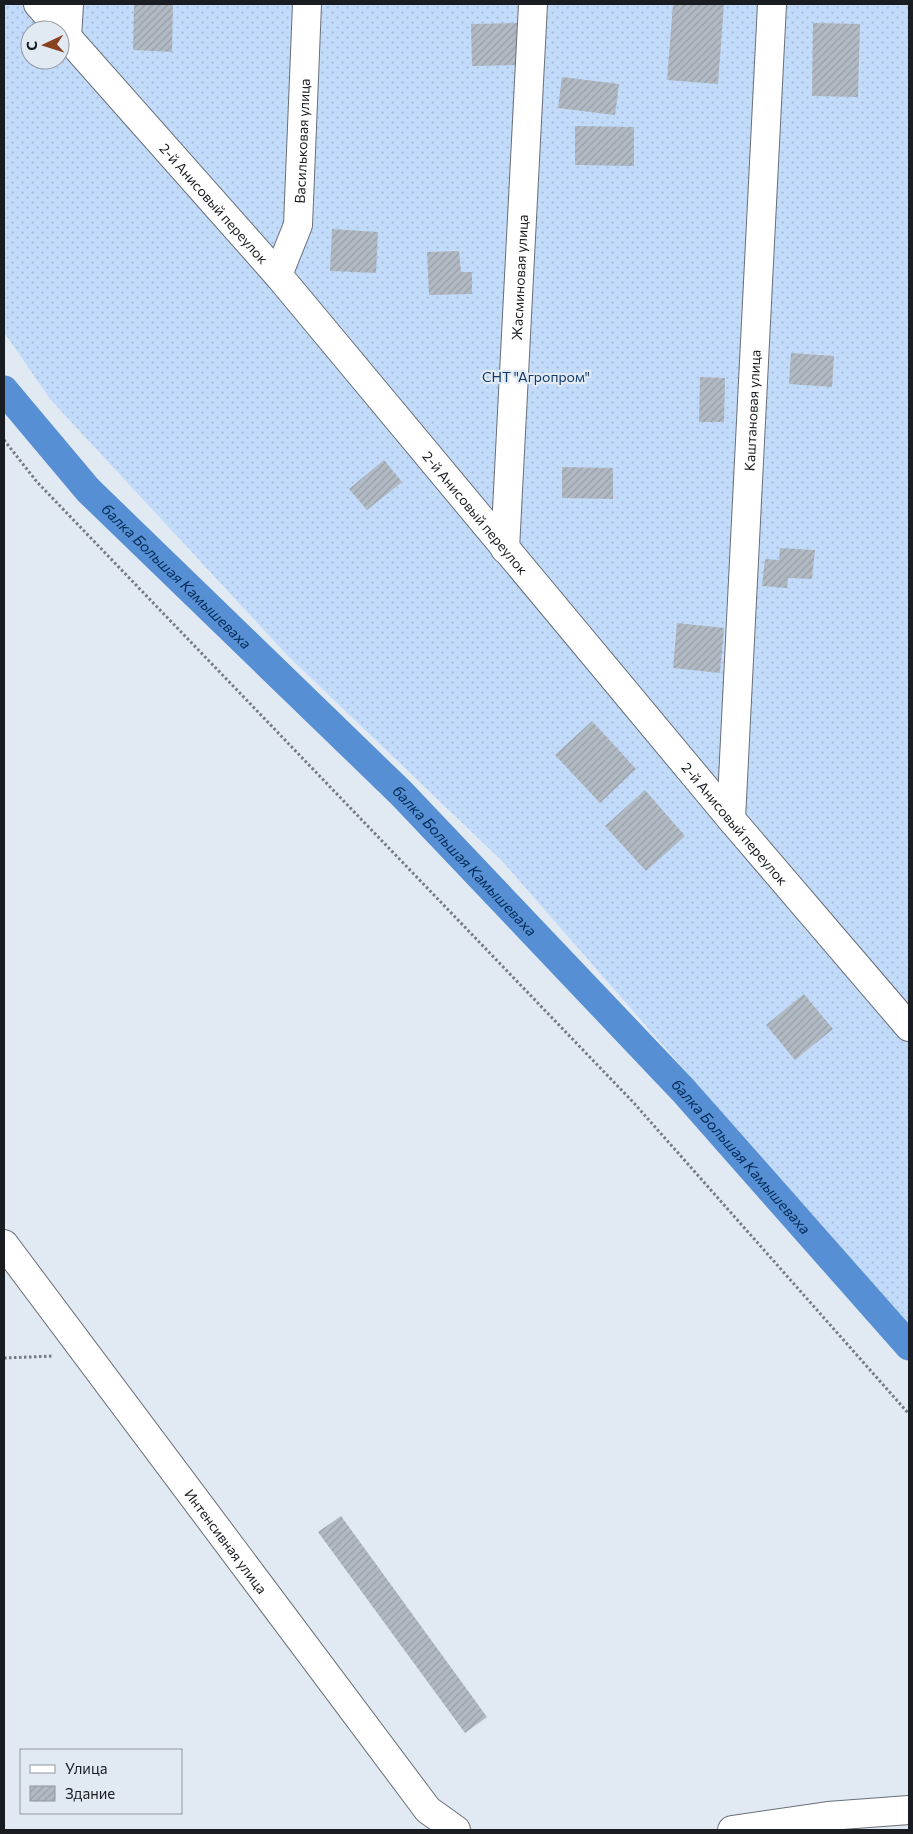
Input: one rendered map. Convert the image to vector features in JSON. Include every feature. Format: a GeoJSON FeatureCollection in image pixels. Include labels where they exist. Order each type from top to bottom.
{"type":"FeatureCollection","features":[{"type":"Feature","properties":{"kind":"lane","name":"2-й Анисовый переулок"},"geometry":{"type":"LineString","coordinates":[[38,4],[52,20]]}},
{"type":"Feature","properties":{"kind":"lane"},"geometry":{"type":"LineString","coordinates":[[68,20],[69,4]]}},
{"type":"Feature","properties":{"kind":"lane","name":"Васильковая улица"},"geometry":{"type":"LineString","coordinates":[[278,275],[298,225],[307,4]]}},
{"type":"Feature","properties":{"kind":"lane","name":"Жасминовая улица"},"geometry":{"type":"LineString","coordinates":[[504,549],[532,4]]}},
{"type":"Feature","properties":{"kind":"lane","name":"Каштановая улица"},"geometry":{"type":"LineString","coordinates":[[731,819],[772,4]]}},
{"type":"Feature","properties":{"kind":"lane","name":"2-й Анисовый переулок"},"geometry":{"type":"LineString","coordinates":[[70,41],[278,275],[504,549],[909,1027]]}},
{"type":"Feature","properties":{"kind":"lane","name":"Интенсивная улица"},"geometry":{"type":"LineString","coordinates":[[4,1244],[428,1810],[456,1830]]}},
{"type":"Feature","properties":{"kind":"lane"},"geometry":{"type":"LineString","coordinates":[[732,1830],[828,1816],[909,1810]]}},
{"type":"Feature","properties":{"kind":"path"},"geometry":{"type":"LineString","coordinates":[[4,440],[37,482],[633,1102],[909,1414]]}},
{"type":"Feature","properties":{"kind":"path"},"geometry":{"type":"LineString","coordinates":[[4,1358],[87,1356]]}},
{"type":"Feature","properties":{"kind":"green space","name":"СНТ \"Агропром\""},"geometry":{"type":"Polygon","coordinates":[[[4,4],[909,4],[909,1334],[833,1240],[502,861],[287,655],[50,399],[4,332],[4,4]]]}},
{"type":"Feature","properties":{"kind":"building"},"geometry":{"type":"Polygon","coordinates":[[[134,4],[173,4],[172,52],[133,50],[134,4]]]}},
{"type":"Feature","properties":{"kind":"building"},"geometry":{"type":"Polygon","coordinates":[[[673,4],[724,4],[718,84],[667,80],[673,4]]]}},
{"type":"Feature","properties":{"kind":"building"},"geometry":{"type":"Polygon","coordinates":[[[518,23],[519,65],[472,66],[471,24],[518,23]]]}},
{"type":"Feature","properties":{"kind":"building"},"geometry":{"type":"Polygon","coordinates":[[[813,23],[860,24],[858,97],[812,96],[813,23]]]}},
{"type":"Feature","properties":{"kind":"building"},"geometry":{"type":"Polygon","coordinates":[[[562,77],[619,84],[615,115],[558,108],[562,77]]]}},
{"type":"Feature","properties":{"kind":"building"},"geometry":{"type":"Polygon","coordinates":[[[575,126],[634,127],[634,166],[575,165],[575,126]]]}},
{"type":"Feature","properties":{"kind":"building"},"geometry":{"type":"Polygon","coordinates":[[[332,229],[378,232],[376,273],[330,271],[332,229]]]}},
{"type":"Feature","properties":{"kind":"building"},"geometry":{"type":"Polygon","coordinates":[[[459,251],[461,272],[472,272],[472,294],[429,295],[427,252],[459,251]]]}},
{"type":"Feature","properties":{"kind":"building"},"geometry":{"type":"Polygon","coordinates":[[[791,353],[834,356],[832,387],[789,384],[791,353]]]}},
{"type":"Feature","properties":{"kind":"building"},"geometry":{"type":"Polygon","coordinates":[[[700,377],[725,378],[724,422],[699,422],[700,377]]]}},
{"type":"Feature","properties":{"kind":"building"},"geometry":{"type":"Polygon","coordinates":[[[384,460],[402,482],[367,510],[349,489],[384,460]]]}},
{"type":"Feature","properties":{"kind":"building"},"geometry":{"type":"Polygon","coordinates":[[[562,467],[613,468],[613,499],[562,498],[562,467]]]}},
{"type":"Feature","properties":{"kind":"building"},"geometry":{"type":"Polygon","coordinates":[[[780,548],[815,550],[812,579],[788,578],[787,588],[762,586],[765,559],[779,560],[780,548]]]}},
{"type":"Feature","properties":{"kind":"building"},"geometry":{"type":"Polygon","coordinates":[[[677,623],[724,628],[720,673],[673,668],[677,623]]]}},
{"type":"Feature","properties":{"kind":"building"},"geometry":{"type":"Polygon","coordinates":[[[592,721],[636,769],[600,803],[555,755],[592,721]]]}},
{"type":"Feature","properties":{"kind":"building"},"geometry":{"type":"Polygon","coordinates":[[[645,790],[685,836],[646,871],[605,826],[645,790]]]}},
{"type":"Feature","properties":{"kind":"building"},"geometry":{"type":"Polygon","coordinates":[[[804,994],[833,1029],[795,1060],[766,1025],[804,994]]]}},
{"type":"Feature","properties":{"kind":"building"},"geometry":{"type":"Polygon","coordinates":[[[341,1516],[487,1717],[465,1733],[318,1532],[341,1516]]]}},
{"type":"Feature","properties":{"kind":"waterway","name":"балка Большая Камышеваха"},"geometry":{"type":"LineString","coordinates":[[4,390],[88,490],[401,793],[683,1090],[909,1346]]}}]}
